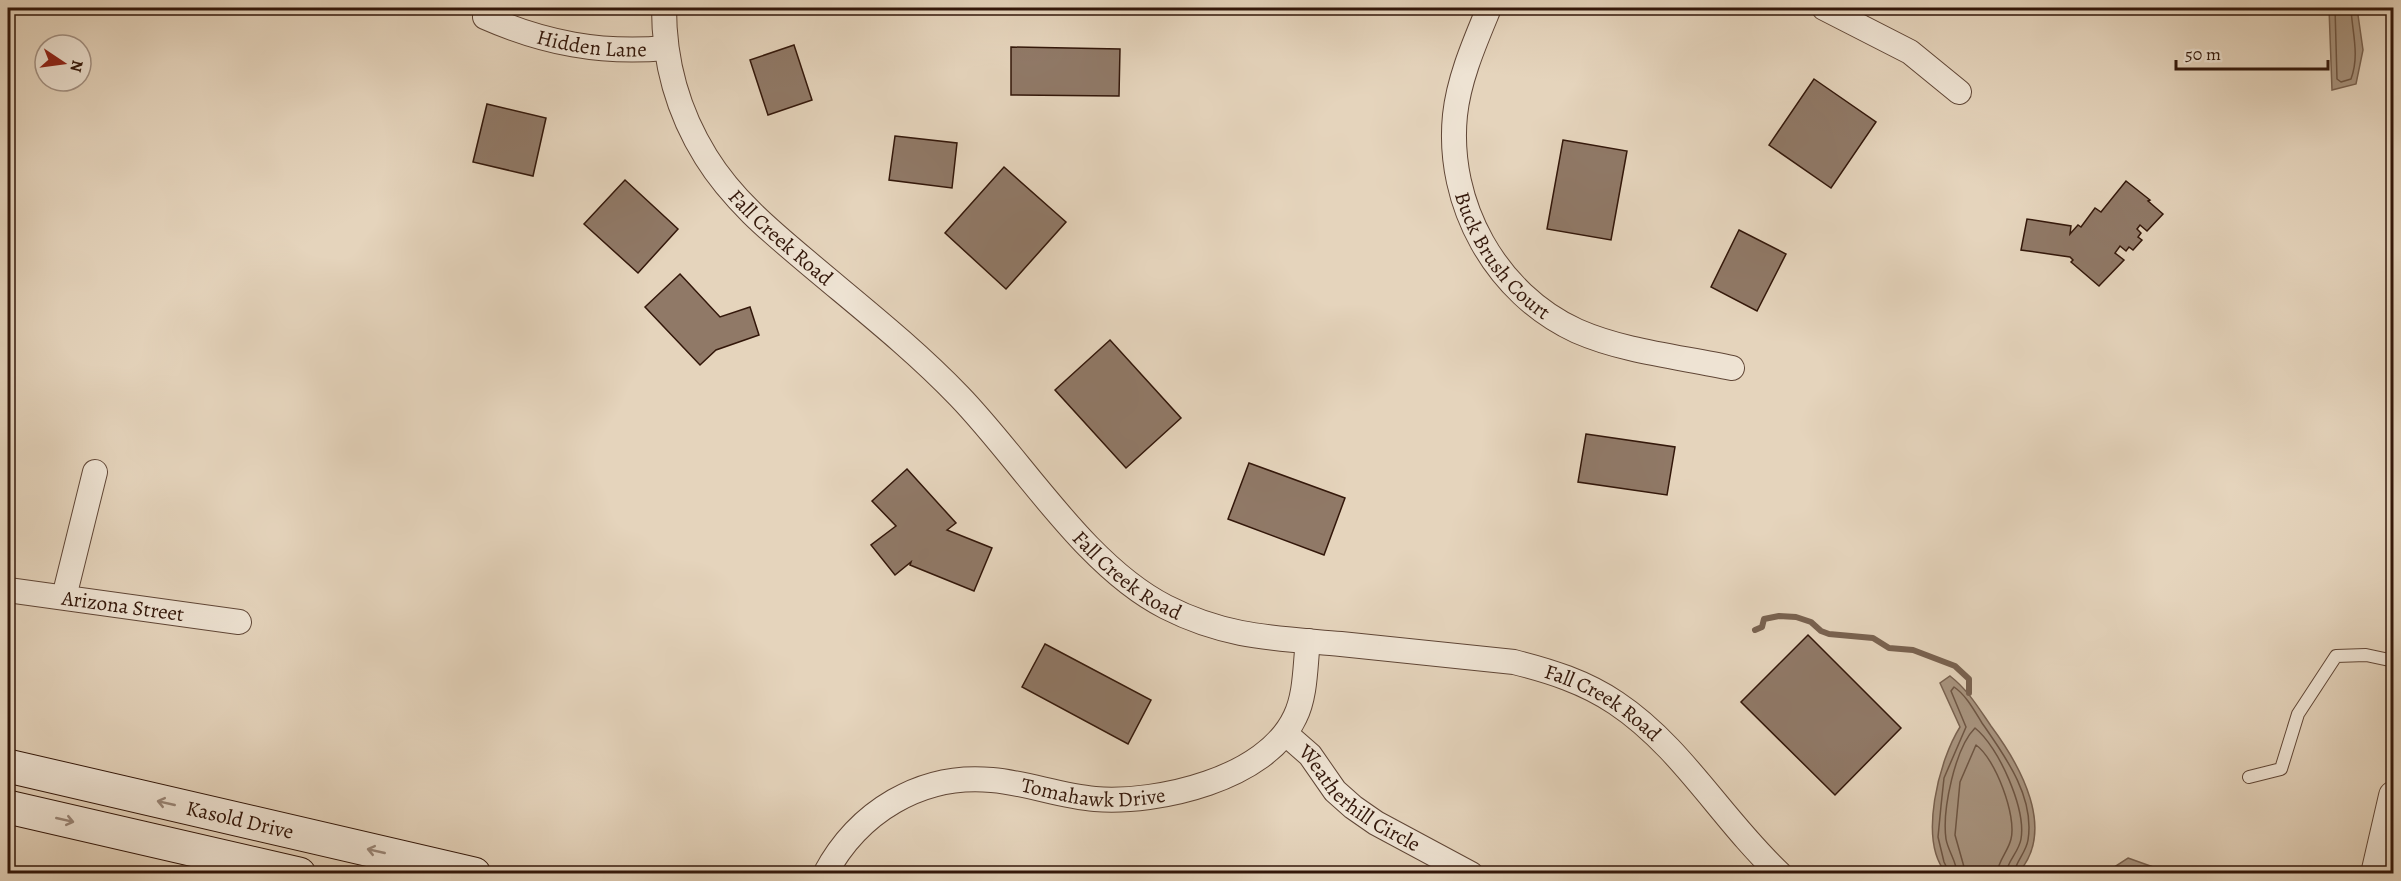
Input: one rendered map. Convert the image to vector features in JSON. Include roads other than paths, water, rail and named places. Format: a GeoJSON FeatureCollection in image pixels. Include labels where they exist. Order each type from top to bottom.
{"type":"FeatureCollection","features":[{"type":"Feature","properties":{"kind":"main road","name":"Kasold Drive"},"geometry":{"type":"LineString","coordinates":[[8,766],[474,873]]}},
{"type":"Feature","properties":{"kind":"main road","name":"Kasold Drive"},"geometry":{"type":"LineString","coordinates":[[8,807],[299,873]]}},
{"type":"Feature","properties":{"kind":"street","name":"Fall Creek Road"},"geometry":{"type":"LineString","coordinates":[[664,8],[666,48],[672,80],[685,118],[705,156],[730,192],[757,220],[922,360],[960,397],[1097,556],[1155,600],[1194,620],[1227,632],[1514,662],[1550,671],[1582,684],[1615,702],[1647,727],[1780,873]]}},
{"type":"Feature","properties":{"kind":"street","name":"Buck Brush Court"},"geometry":{"type":"LineString","coordinates":[[1489,8],[1468,62],[1455,116],[1454,149],[1459,186],[1468,214],[1482,244],[1503,274],[1527,298],[1547,314],[1576,330],[1604,341],[1732,368]]}},
{"type":"Feature","properties":{"kind":"street"},"geometry":{"type":"LineString","coordinates":[[1824,8],[1910,52],[1959,92]]}},
{"type":"Feature","properties":{"kind":"street","name":"Hidden Lane"},"geometry":{"type":"LineString","coordinates":[[485,17],[517,31],[556,43],[599,50],[666,48]]}},
{"type":"Feature","properties":{"kind":"street"},"geometry":{"type":"LineString","coordinates":[[64,597],[95,472]]}},
{"type":"Feature","properties":{"kind":"street","name":"Arizona Street"},"geometry":{"type":"LineString","coordinates":[[8,590],[238,622]]}},
{"type":"Feature","properties":{"kind":"street","name":"Tomahawk Drive"},"geometry":{"type":"LineString","coordinates":[[825,873],[853,831],[879,809],[906,794],[935,784],[963,779],[993,780],[1062,796],[1099,800],[1143,798],[1218,779],[1270,751],[1286,734],[1296,715],[1302,693],[1308,641]]}},
{"type":"Feature","properties":{"kind":"street","name":"Weatherhill Circle"},"geometry":{"type":"LineString","coordinates":[[1286,734],[1310,755],[1335,790],[1353,807],[1376,823],[1471,873]]}},
{"type":"Feature","properties":{"kind":"street"},"geometry":{"type":"LineString","coordinates":[[2376,873],[2394,796]]}},
{"type":"Feature","properties":{"kind":"lane"},"geometry":{"type":"LineString","coordinates":[[2249,777],[2281,770],[2298,714],[2336,656],[2366,655],[2394,661]]}},
{"type":"Feature","properties":{"kind":"water"},"geometry":{"type":"Polygon","coordinates":[[[2329,8],[2357,8],[2363,50],[2356,84],[2332,90],[2329,8]]]}},
{"type":"Feature","properties":{"kind":"water"},"geometry":{"type":"Polygon","coordinates":[[[1950,676],[1972,699],[2002,742],[2023,778],[2030,798],[2034,818],[2034,837],[2029,856],[2018,873],[1946,873],[1938,859],[1933,841],[1935,800],[1945,759],[1960,727],[1940,683],[1950,676]]]}},
{"type":"Feature","properties":{"kind":"water"},"geometry":{"type":"Polygon","coordinates":[[[2128,858],[2170,873],[2105,873],[2128,858]]]}},
{"type":"Feature","properties":{"kind":"waterway"},"geometry":{"type":"LineString","coordinates":[[1755,630],[1762,627],[1764,619],[1779,616],[1796,617],[1811,622],[1821,631],[1829,634],[1873,638],[1889,648],[1913,650],[1955,666],[1969,679],[1969,693]]}}]}
